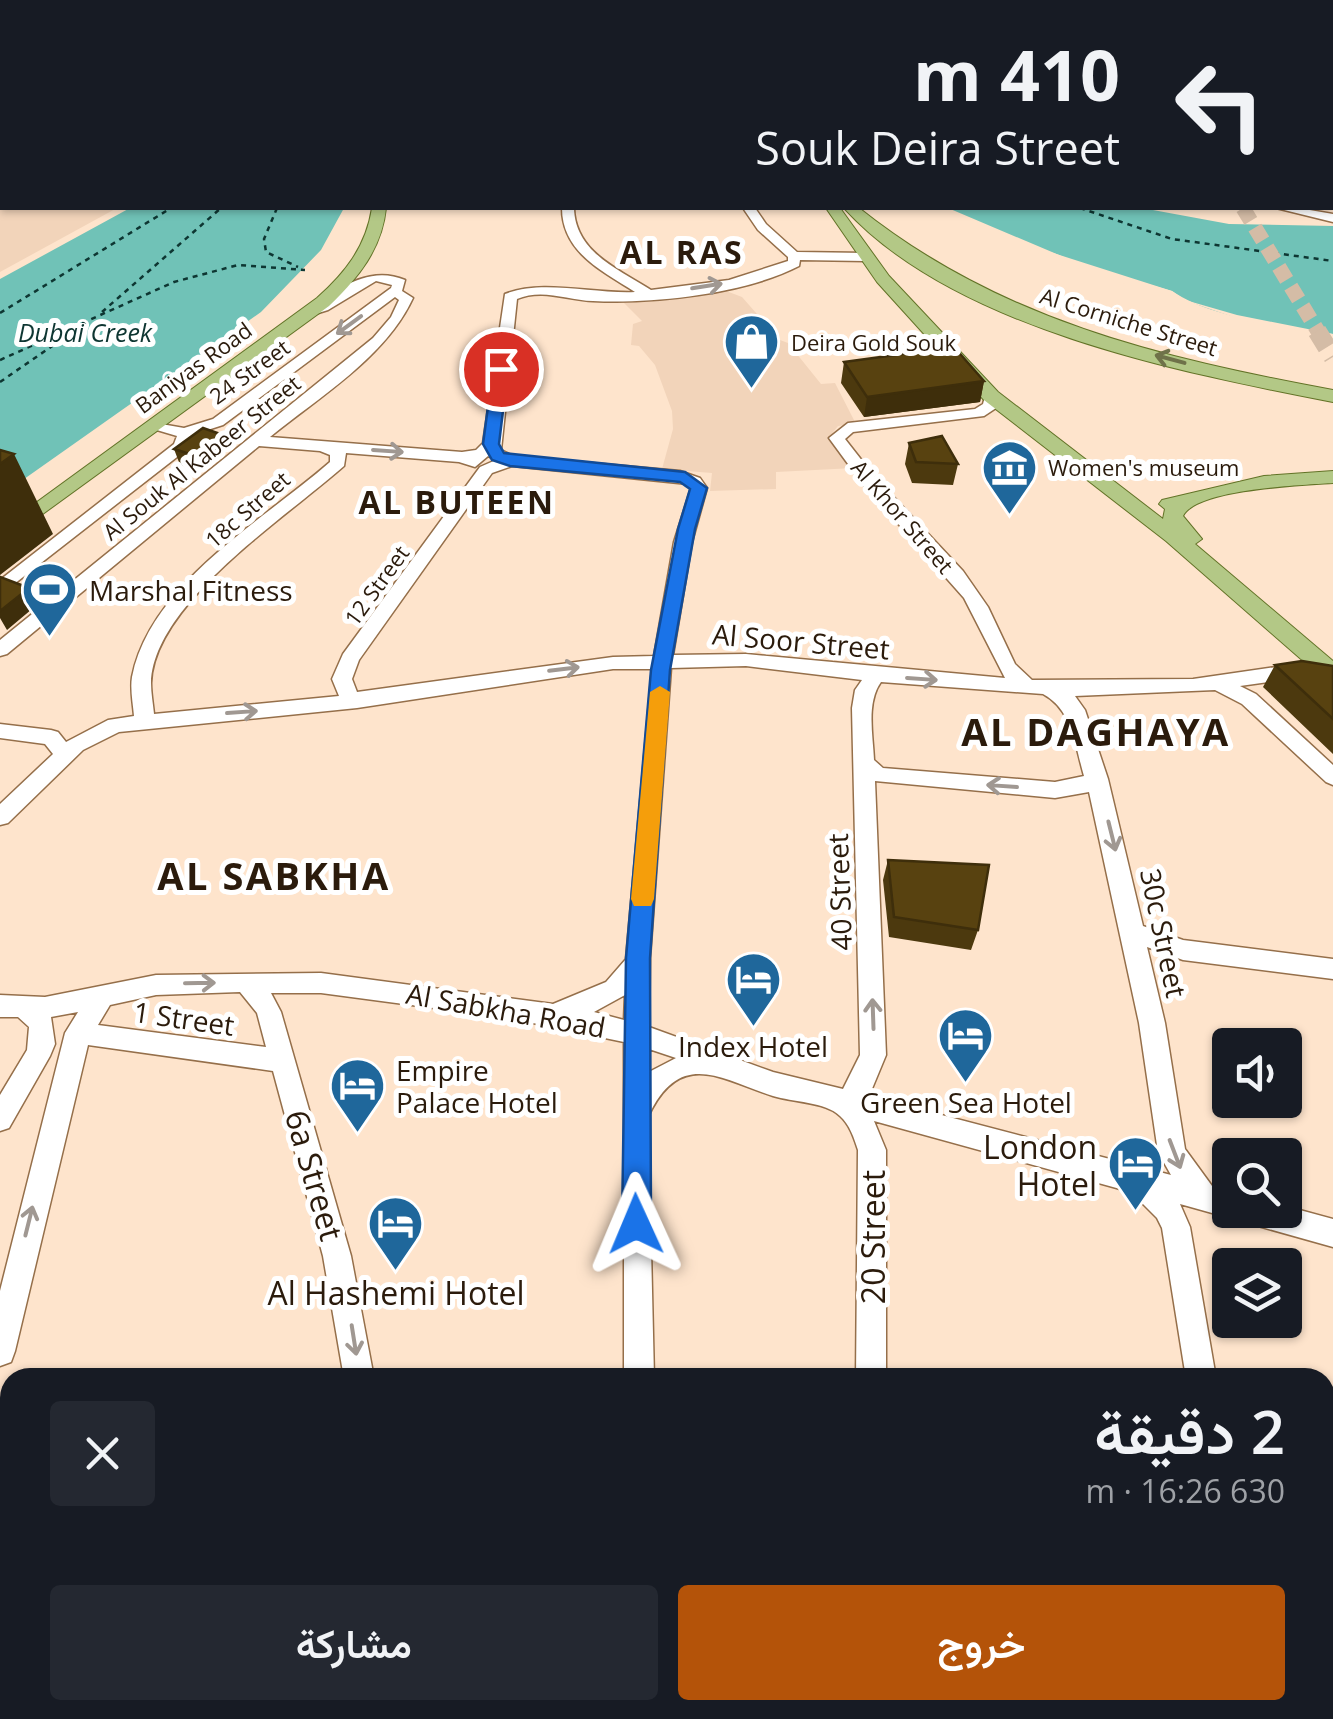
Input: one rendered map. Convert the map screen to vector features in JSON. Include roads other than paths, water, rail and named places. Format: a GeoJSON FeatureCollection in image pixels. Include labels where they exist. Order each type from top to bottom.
{"type":"FeatureCollection","features":[{"type":"Feature","properties":{"kind":"main road","name":"Baniyas Road"},"geometry":{"type":"LineString","coordinates":[[0,539],[312,311],[358,239],[365,210]]}},
{"type":"Feature","properties":{"kind":"main road","name":"Baniyas Road"},"geometry":{"type":"LineString","coordinates":[[0,526],[328,290],[360,262],[374,237],[379,210]]}},
{"type":"Feature","properties":{"kind":"main road"},"geometry":{"type":"LineString","coordinates":[[834,210],[861,255],[991,396],[1212,569],[1333,676]]}},
{"type":"Feature","properties":{"kind":"main road"},"geometry":{"type":"LineString","coordinates":[[854,210],[886,240],[916,279]]}},
{"type":"Feature","properties":{"kind":"main road"},"geometry":{"type":"LineString","coordinates":[[358,239],[361,245],[351,262],[360,262]]}},
{"type":"Feature","properties":{"kind":"main road"},"geometry":{"type":"LineString","coordinates":[[861,255],[890,277],[916,279]]}},
{"type":"Feature","properties":{"kind":"main road"},"geometry":{"type":"LineString","coordinates":[[916,279],[910,295],[924,326]]}},
{"type":"Feature","properties":{"kind":"main road","name":"Al Corniche Street"},"geometry":{"type":"LineString","coordinates":[[916,279],[994,299],[1163,358],[1333,396]]}},
{"type":"Feature","properties":{"kind":"main road"},"geometry":{"type":"LineString","coordinates":[[1106,484],[1151,502],[1184,502],[1264,482],[1333,477]]}},
{"type":"Feature","properties":{"kind":"main road"},"geometry":{"type":"LineString","coordinates":[[1184,502],[1172,511],[1180,530],[1333,660]]}},
{"type":"Feature","properties":{"kind":"street"},"geometry":{"type":"LineString","coordinates":[[568,210],[568,228],[579,244],[650,294]]}},
{"type":"Feature","properties":{"kind":"street"},"geometry":{"type":"LineString","coordinates":[[750,210],[762,226],[799,259]]}},
{"type":"Feature","properties":{"kind":"street"},"geometry":{"type":"LineString","coordinates":[[1292,210],[1333,218]]}},
{"type":"Feature","properties":{"kind":"street"},"geometry":{"type":"LineString","coordinates":[[639,1368],[635,1119],[638,958],[662,660],[686,529],[698,493],[696,483],[680,476],[510,461],[498,456],[491,444],[510,297],[540,289],[596,298],[650,294],[779,272],[799,259],[861,255]]}},
{"type":"Feature","properties":{"kind":"street","name":"24 Street"},"geometry":{"type":"LineString","coordinates":[[0,589],[180,447],[184,433],[218,422],[394,292],[399,281],[369,278],[312,311]]}},
{"type":"Feature","properties":{"kind":"street","name":"Al Souk Al Kabeer Street"},"geometry":{"type":"LineString","coordinates":[[0,650],[378,341],[403,306],[406,295],[394,292]]}},
{"type":"Feature","properties":{"kind":"street","name":"Al Khor Street"},"geometry":{"type":"LineString","coordinates":[[991,396],[990,406],[979,413],[845,429],[837,438],[962,584],[984,616],[1007,670],[1038,687]]}},
{"type":"Feature","properties":{"kind":"street"},"geometry":{"type":"LineString","coordinates":[[156,425],[184,433]]}},
{"type":"Feature","properties":{"kind":"street"},"geometry":{"type":"LineString","coordinates":[[256,442],[462,457],[481,454],[491,444]]}},
{"type":"Feature","properties":{"kind":"street","name":"18c Street"},"geometry":{"type":"LineString","coordinates":[[145,720],[139,675],[147,646],[159,626],[185,595],[338,463],[338,453],[325,447]]}},
{"type":"Feature","properties":{"kind":"street"},"geometry":{"type":"LineString","coordinates":[[462,457],[474,462],[483,473],[510,461]]}},
{"type":"Feature","properties":{"kind":"street","name":"12 Street"},"geometry":{"type":"LineString","coordinates":[[357,700],[344,688],[342,679],[350,660],[483,473]]}},
{"type":"Feature","properties":{"kind":"street"},"geometry":{"type":"LineString","coordinates":[[613,663],[645,650],[668,631]]}},
{"type":"Feature","properties":{"kind":"street"},"geometry":{"type":"LineString","coordinates":[[660,692],[676,671],[702,659]]}},
{"type":"Feature","properties":{"kind":"street","name":"Al Soor Street"},"geometry":{"type":"LineString","coordinates":[[0,817],[65,755],[101,730],[145,720],[357,700],[613,663],[702,659],[1038,687],[1218,684],[1290,672],[1333,676]]}},
{"type":"Feature","properties":{"kind":"street","name":"40 Street"},"geometry":{"type":"LineString","coordinates":[[847,1104],[868,1072],[874,1036],[863,698],[876,675]]}},
{"type":"Feature","properties":{"kind":"street"},"geometry":{"type":"LineString","coordinates":[[1218,684],[1250,699],[1333,776]]}},
{"type":"Feature","properties":{"kind":"street","name":"30c Street"},"geometry":{"type":"LineString","coordinates":[[1038,687],[1072,703],[1097,779],[1135,933],[1172,1152],[1190,1183],[1212,1198]]}},
{"type":"Feature","properties":{"kind":"street"},"geometry":{"type":"LineString","coordinates":[[0,731],[38,732],[51,737],[65,755]]}},
{"type":"Feature","properties":{"kind":"street"},"geometry":{"type":"LineString","coordinates":[[865,764],[876,774],[892,778],[1068,790],[1097,779]]}},
{"type":"Feature","properties":{"kind":"street"},"geometry":{"type":"LineString","coordinates":[[1135,933],[1184,950],[1329,972]]}},
{"type":"Feature","properties":{"kind":"street"},"geometry":{"type":"LineString","coordinates":[[552,1014],[606,996],[632,973],[638,958]]}},
{"type":"Feature","properties":{"kind":"street","name":"Al Sabkha Road"},"geometry":{"type":"LineString","coordinates":[[13,1007],[156,985],[245,982],[338,984],[552,1014],[636,1034],[773,1084],[986,1136],[1212,1200]]}},
{"type":"Feature","properties":{"kind":"street","name":"6a Street"},"geometry":{"type":"LineString","coordinates":[[245,982],[265,1003],[283,1061],[337,1256],[357,1368]]}},
{"type":"Feature","properties":{"kind":"street"},"geometry":{"type":"LineString","coordinates":[[0,1351],[78,1033],[104,994]]}},
{"type":"Feature","properties":{"kind":"street"},"geometry":{"type":"LineString","coordinates":[[0,1119],[42,1044],[41,1023],[13,1007]]}},
{"type":"Feature","properties":{"kind":"street","name":"1 Street"},"geometry":{"type":"LineString","coordinates":[[78,1033],[283,1061]]}},
{"type":"Feature","properties":{"kind":"street"},"geometry":{"type":"LineString","coordinates":[[635,1119],[654,1083],[690,1063],[712,1062]]}},
{"type":"Feature","properties":{"kind":"street"},"geometry":{"type":"LineString","coordinates":[[15,1093],[40,1081],[62,1092]]}},
{"type":"Feature","properties":{"kind":"street","name":"20 Street"},"geometry":{"type":"LineString","coordinates":[[847,1104],[859,1118],[872,1150],[871,1368]]}},
{"type":"Feature","properties":{"kind":"street"},"geometry":{"type":"LineString","coordinates":[[1135,1180],[1160,1200],[1176,1227],[1199,1368]]}},
{"type":"Feature","properties":{"kind":"street"},"geometry":{"type":"LineString","coordinates":[[1302,1224],[1333,1232]]}},
{"type":"Feature","properties":{"kind":"water","name":"Dubai Creek"},"geometry":{"type":"Polygon","coordinates":[[[126,210],[343,210],[321,250],[261,312],[0,496],[0,279],[126,210]]]}},
{"type":"Feature","properties":{"kind":"water"},"geometry":{"type":"Polygon","coordinates":[[[953,210],[1153,210],[1229,224],[1333,226],[1333,334],[1250,320],[1207,308],[1172,291],[1085,266],[953,210]]]}},
{"type":"Feature","properties":{"kind":"tunnel"},"geometry":{"type":"LineString","coordinates":[[1244,210],[1319,333]]}},
{"type":"Feature","properties":{"kind":"tunnel"},"geometry":{"type":"LineString","coordinates":[[1317,331],[1333,357]]}},
{"type":"Feature","properties":{"kind":"place","name":"Deira Gold Souk"},"geometry":{"type":"Point","coordinates":[752,391]}},
{"type":"Feature","properties":{"kind":"place","name":"Women's museum"},"geometry":{"type":"Point","coordinates":[1009,516]}},
{"type":"Feature","properties":{"kind":"place","name":"Marshal Fitness"},"geometry":{"type":"Point","coordinates":[50,639]}},
{"type":"Feature","properties":{"kind":"place","name":"Index Hotel"},"geometry":{"type":"Point","coordinates":[753,1029]}},
{"type":"Feature","properties":{"kind":"place","name":"Green Sea Hotel"},"geometry":{"type":"Point","coordinates":[966,1085]}},
{"type":"Feature","properties":{"kind":"place","name":"Empire Palace Hotel"},"geometry":{"type":"Point","coordinates":[357,1135]}},
{"type":"Feature","properties":{"kind":"place","name":"London Hotel"},"geometry":{"type":"Point","coordinates":[1136,1213]}},
{"type":"Feature","properties":{"kind":"place","name":"Al Hashemi Hotel"},"geometry":{"type":"Point","coordinates":[396,1272]}},
{"type":"Feature","properties":{"kind":"district","name":"AL RAS"},"geometry":{"type":"Point","coordinates":[682,251]}},
{"type":"Feature","properties":{"kind":"district","name":"AL BUTEEN"},"geometry":{"type":"Point","coordinates":[457,501]}},
{"type":"Feature","properties":{"kind":"district","name":"AL DAGHAYA"},"geometry":{"type":"Point","coordinates":[1096,731]}},
{"type":"Feature","properties":{"kind":"district","name":"AL SABKHA"},"geometry":{"type":"Point","coordinates":[274,875]}}]}
